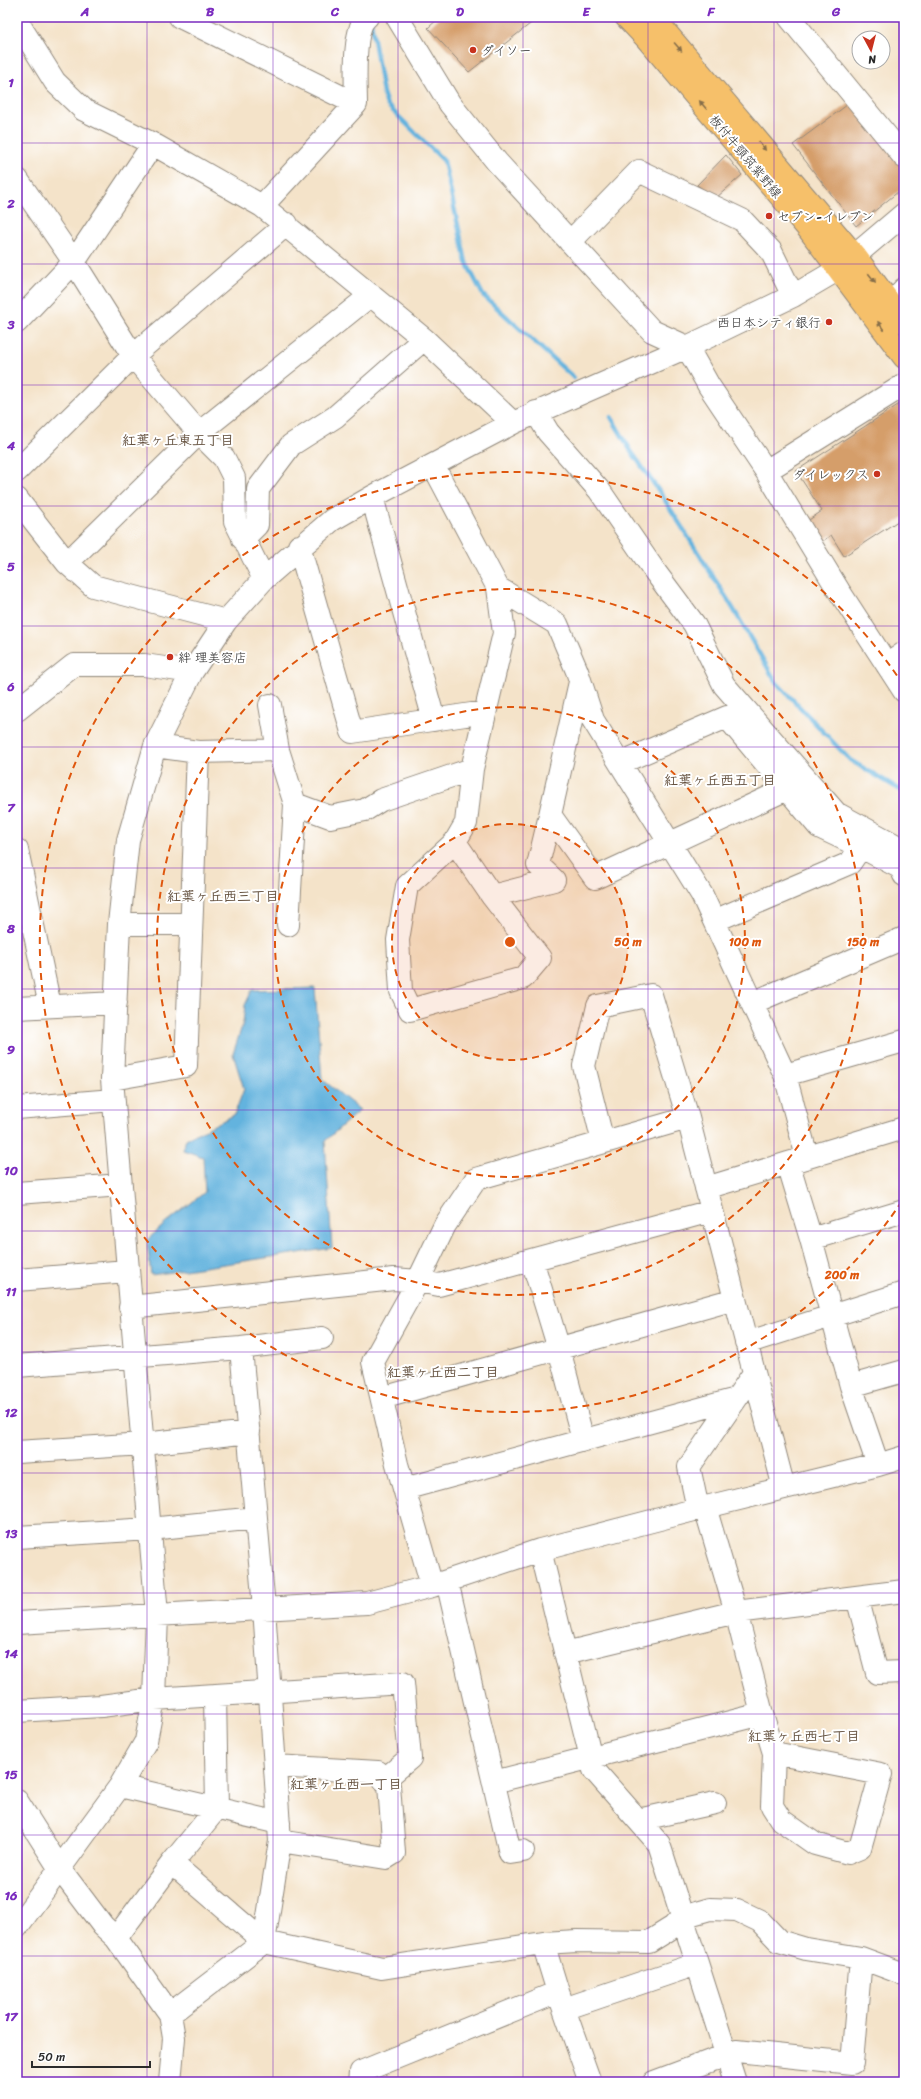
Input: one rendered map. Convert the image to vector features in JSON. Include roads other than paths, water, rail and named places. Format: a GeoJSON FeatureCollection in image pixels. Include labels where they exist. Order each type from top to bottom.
{"type":"FeatureCollection","features":[{"type":"Feature","properties":{"kind":"main road","name":"板付牛頸筑紫野線"},"geometry":{"type":"LineString","coordinates":[[626,17],[646,38],[798,217],[848,263],[898,296],[904,322]]}},
{"type":"Feature","properties":{"kind":"main road","name":"板付牛頸筑紫野線"},"geometry":{"type":"LineString","coordinates":[[653,17],[848,263],[904,357]]}},
{"type":"Feature","properties":{"kind":"street"},"geometry":{"type":"LineString","coordinates":[[180,17],[356,104]]}},
{"type":"Feature","properties":{"kind":"street"},"geometry":{"type":"LineString","coordinates":[[397,17],[450,104],[497,162],[652,331],[687,347],[709,386],[766,472],[839,591],[896,659],[904,691]]}},
{"type":"Feature","properties":{"kind":"street"},"geometry":{"type":"LineString","coordinates":[[789,17],[904,157]]}},
{"type":"Feature","properties":{"kind":"street"},"geometry":{"type":"LineString","coordinates":[[262,206],[356,104],[356,44],[365,18]]}},
{"type":"Feature","properties":{"kind":"street"},"geometry":{"type":"LineString","coordinates":[[17,21],[55,82],[84,110],[153,144],[262,206],[287,224],[424,339],[513,423]]}},
{"type":"Feature","properties":{"kind":"street"},"geometry":{"type":"LineString","coordinates":[[19,317],[74,262],[153,144]]}},
{"type":"Feature","properties":{"kind":"street"},"geometry":{"type":"LineString","coordinates":[[570,242],[639,171],[742,220],[771,251],[793,296]]}},
{"type":"Feature","properties":{"kind":"street"},"geometry":{"type":"LineString","coordinates":[[17,179],[74,262],[133,356],[199,433],[224,458],[234,478],[235,521],[264,579]]}},
{"type":"Feature","properties":{"kind":"street"},"geometry":{"type":"LineString","coordinates":[[17,1926],[120,1786],[146,1741],[154,1699],[157,1615],[144,1444],[134,1357],[112,1089],[119,924],[128,840],[155,746],[192,672],[226,621],[264,579],[300,546],[332,520],[372,497],[513,423],[687,347],[793,296],[848,263],[904,214]]}},
{"type":"Feature","properties":{"kind":"street"},"geometry":{"type":"LineString","coordinates":[[17,471],[133,356],[287,224]]}},
{"type":"Feature","properties":{"kind":"street"},"geometry":{"type":"LineString","coordinates":[[67,564],[199,433],[371,295]]}},
{"type":"Feature","properties":{"kind":"street"},"geometry":{"type":"LineString","coordinates":[[243,539],[258,525],[258,489],[291,445],[335,417],[424,339]]}},
{"type":"Feature","properties":{"kind":"street"},"geometry":{"type":"LineString","coordinates":[[766,472],[904,385]]}},
{"type":"Feature","properties":{"kind":"street"},"geometry":{"type":"LineString","coordinates":[[536,412],[548,432],[598,490],[694,624],[724,685],[836,813],[904,850]]}},
{"type":"Feature","properties":{"kind":"street"},"geometry":{"type":"LineString","coordinates":[[433,465],[498,588],[504,633],[472,769],[466,824],[455,842],[407,886],[398,940],[401,991],[410,1010],[523,978],[540,958],[492,896],[455,842]]}},
{"type":"Feature","properties":{"kind":"street"},"geometry":{"type":"LineString","coordinates":[[372,497],[434,720]]}},
{"type":"Feature","properties":{"kind":"street"},"geometry":{"type":"LineString","coordinates":[[17,499],[67,564],[93,586],[226,621]]}},
{"type":"Feature","properties":{"kind":"street"},"geometry":{"type":"LineString","coordinates":[[300,546],[352,732],[486,712]]}},
{"type":"Feature","properties":{"kind":"street"},"geometry":{"type":"LineString","coordinates":[[498,588],[557,624],[580,681],[593,720],[702,895],[785,1075],[797,1160],[811,1239],[851,1386],[878,1465]]}},
{"type":"Feature","properties":{"kind":"street"},"geometry":{"type":"LineString","coordinates":[[17,710],[74,665],[144,665],[192,672]]}},
{"type":"Feature","properties":{"kind":"street"},"geometry":{"type":"LineString","coordinates":[[492,896],[554,880],[538,865],[580,681]]}},
{"type":"Feature","properties":{"kind":"street"},"geometry":{"type":"LineString","coordinates":[[270,705],[278,750],[295,804],[288,925]]}},
{"type":"Feature","properties":{"kind":"street"},"geometry":{"type":"LineString","coordinates":[[620,763],[727,717],[819,827],[901,868],[904,875]]}},
{"type":"Feature","properties":{"kind":"street"},"geometry":{"type":"LineString","coordinates":[[155,746],[198,752],[278,750]]}},
{"type":"Feature","properties":{"kind":"street"},"geometry":{"type":"LineString","coordinates":[[17,1108],[112,1089],[186,1066],[198,752]]}},
{"type":"Feature","properties":{"kind":"street"},"geometry":{"type":"LineString","coordinates":[[295,804],[330,817],[366,810],[381,800],[472,769]]}},
{"type":"Feature","properties":{"kind":"street"},"geometry":{"type":"LineString","coordinates":[[550,815],[594,878],[787,789]]}},
{"type":"Feature","properties":{"kind":"street"},"geometry":{"type":"LineString","coordinates":[[714,921],[850,863],[861,848]]}},
{"type":"Feature","properties":{"kind":"street"},"geometry":{"type":"LineString","coordinates":[[17,850],[25,918],[50,1006]]}},
{"type":"Feature","properties":{"kind":"street"},"geometry":{"type":"LineString","coordinates":[[119,924],[191,924]]}},
{"type":"Feature","properties":{"kind":"street"},"geometry":{"type":"LineString","coordinates":[[752,1003],[904,938]]}},
{"type":"Feature","properties":{"kind":"street"},"geometry":{"type":"LineString","coordinates":[[603,1142],[584,1066],[598,1006],[651,995],[688,1118],[784,1488]]}},
{"type":"Feature","properties":{"kind":"street"},"geometry":{"type":"LineString","coordinates":[[17,1008],[116,1002]]}},
{"type":"Feature","properties":{"kind":"street"},"geometry":{"type":"LineString","coordinates":[[785,1075],[904,1041]]}},
{"type":"Feature","properties":{"kind":"street"},"geometry":{"type":"LineString","coordinates":[[523,1851],[510,1853],[494,1782],[440,1583],[404,1489],[373,1362],[418,1281],[445,1225],[476,1179],[688,1118]]}},
{"type":"Feature","properties":{"kind":"street"},"geometry":{"type":"LineString","coordinates":[[706,1188],[904,1128]]}},
{"type":"Feature","properties":{"kind":"street"},"geometry":{"type":"LineString","coordinates":[[17,1193],[121,1185]]}},
{"type":"Feature","properties":{"kind":"street"},"geometry":{"type":"LineString","coordinates":[[130,1307],[394,1279],[439,1285],[712,1211]]}},
{"type":"Feature","properties":{"kind":"street"},"geometry":{"type":"LineString","coordinates":[[811,1239],[904,1211]]}},
{"type":"Feature","properties":{"kind":"street"},"geometry":{"type":"LineString","coordinates":[[532,1260],[559,1349],[583,1440]]}},
{"type":"Feature","properties":{"kind":"street"},"geometry":{"type":"LineString","coordinates":[[17,1280],[127,1271]]}},
{"type":"Feature","properties":{"kind":"street"},"geometry":{"type":"LineString","coordinates":[[746,1343],[904,1293]]}},
{"type":"Feature","properties":{"kind":"street"},"geometry":{"type":"LineString","coordinates":[[382,1398],[735,1300]]}},
{"type":"Feature","properties":{"kind":"street"},"geometry":{"type":"LineString","coordinates":[[17,1366],[241,1348],[322,1338]]}},
{"type":"Feature","properties":{"kind":"street"},"geometry":{"type":"LineString","coordinates":[[170,2014],[264,1942],[280,1832],[264,1608],[241,1348]]}},
{"type":"Feature","properties":{"kind":"street"},"geometry":{"type":"LineString","coordinates":[[851,1386],[904,1371]]}},
{"type":"Feature","properties":{"kind":"street"},"geometry":{"type":"LineString","coordinates":[[754,1373],[689,1467],[736,1612],[762,1714],[774,1752],[772,1806],[781,1820],[815,1844],[848,1853],[860,1848],[881,1774],[774,1752]]}},
{"type":"Feature","properties":{"kind":"street"},"geometry":{"type":"LineString","coordinates":[[404,1489],[736,1399]]}},
{"type":"Feature","properties":{"kind":"street"},"geometry":{"type":"LineString","coordinates":[[17,1452],[144,1444],[249,1432]]}},
{"type":"Feature","properties":{"kind":"street"},"geometry":{"type":"LineString","coordinates":[[17,1623],[367,1603],[440,1583],[540,1550],[702,1508],[878,1465],[904,1457]]}},
{"type":"Feature","properties":{"kind":"street"},"geometry":{"type":"LineString","coordinates":[[17,1536],[150,1529],[256,1518]]}},
{"type":"Feature","properties":{"kind":"street"},"geometry":{"type":"LineString","coordinates":[[540,1550],[594,1770],[659,1844],[735,2082]]}},
{"type":"Feature","properties":{"kind":"street"},"geometry":{"type":"LineString","coordinates":[[565,1653],[736,1612],[904,1591]]}},
{"type":"Feature","properties":{"kind":"street"},"geometry":{"type":"LineString","coordinates":[[857,1597],[877,1673],[904,1672]]}},
{"type":"Feature","properties":{"kind":"street"},"geometry":{"type":"LineString","coordinates":[[17,1712],[101,1706],[154,1699],[404,1684],[410,1758],[384,1780]]}},
{"type":"Feature","properties":{"kind":"street"},"geometry":{"type":"LineString","coordinates":[[116,1938],[172,1863],[217,1808],[215,1695]]}},
{"type":"Feature","properties":{"kind":"street"},"geometry":{"type":"LineString","coordinates":[[494,1782],[762,1714]]}},
{"type":"Feature","properties":{"kind":"street"},"geometry":{"type":"LineString","coordinates":[[120,1786],[217,1808],[280,1832],[386,1858],[394,1853],[389,1784],[378,1772],[275,1766]]}},
{"type":"Feature","properties":{"kind":"street"},"geometry":{"type":"LineString","coordinates":[[17,1801],[60,1869],[103,1926],[116,1938],[170,2014],[174,2038],[170,2082]]}},
{"type":"Feature","properties":{"kind":"street"},"geometry":{"type":"LineString","coordinates":[[638,1820],[715,1803]]}},
{"type":"Feature","properties":{"kind":"street"},"geometry":{"type":"LineString","coordinates":[[172,1863],[264,1942],[382,1968],[543,1943],[577,1941],[649,1942],[673,1927],[682,1917],[710,1909],[737,1910],[760,1921],[779,1941],[806,1949],[861,1958],[904,1974]]}},
{"type":"Feature","properties":{"kind":"street"},"geometry":{"type":"LineString","coordinates":[[543,1943],[560,2001],[590,2082]]}},
{"type":"Feature","properties":{"kind":"street"},"geometry":{"type":"LineString","coordinates":[[654,2082],[737,2052],[852,2063],[861,1958]]}},
{"type":"Feature","properties":{"kind":"street"},"geometry":{"type":"LineString","coordinates":[[360,2082],[361,2072],[560,2001],[698,1964]]}},
{"type":"Feature","properties":{"kind":"water"},"geometry":{"type":"Polygon","coordinates":[[[315,988],[322,1079],[360,1110],[325,1141],[332,1248],[151,1275],[147,1240],[205,1192],[203,1157],[183,1150],[186,1139],[234,1115],[244,1089],[233,1054],[243,1023],[245,1005],[252,990],[315,988]]]}},
{"type":"Feature","properties":{"kind":"waterway"},"geometry":{"type":"LineString","coordinates":[[371,22],[383,93],[387,105],[444,161],[466,262],[483,295],[574,378]]}},
{"type":"Feature","properties":{"kind":"waterway"},"geometry":{"type":"LineString","coordinates":[[611,417],[631,451],[661,494],[731,605],[776,682],[850,760],[904,792]]}},
{"type":"Feature","properties":{"kind":"place","name":"ダイソー"},"geometry":{"type":"Point","coordinates":[473,50]}},
{"type":"Feature","properties":{"kind":"place","name":"セブン-イレブン"},"geometry":{"type":"Point","coordinates":[769,216]}},
{"type":"Feature","properties":{"kind":"place","name":"西日本シティ銀行"},"geometry":{"type":"Point","coordinates":[829,322]}},
{"type":"Feature","properties":{"kind":"place","name":"ダイレックス"},"geometry":{"type":"Point","coordinates":[877,474]}},
{"type":"Feature","properties":{"kind":"place","name":"絆 理美容店"},"geometry":{"type":"Point","coordinates":[170,657]}},
{"type":"Feature","properties":{"kind":"district","name":"紅葉ヶ丘東五丁目"},"geometry":{"type":"Point","coordinates":[178,440]}},
{"type":"Feature","properties":{"kind":"district","name":"紅葉ヶ丘西五丁目"},"geometry":{"type":"Point","coordinates":[720,780]}},
{"type":"Feature","properties":{"kind":"district","name":"紅葉ヶ丘西三丁目"},"geometry":{"type":"Point","coordinates":[223,896]}},
{"type":"Feature","properties":{"kind":"district","name":"紅葉ヶ丘西二丁目"},"geometry":{"type":"Point","coordinates":[443,1372]}},
{"type":"Feature","properties":{"kind":"district","name":"紅葉ヶ丘西七丁目"},"geometry":{"type":"Point","coordinates":[804,1736]}},
{"type":"Feature","properties":{"kind":"district","name":"紅葉ヶ丘西一丁目"},"geometry":{"type":"Point","coordinates":[346,1784]}}]}
